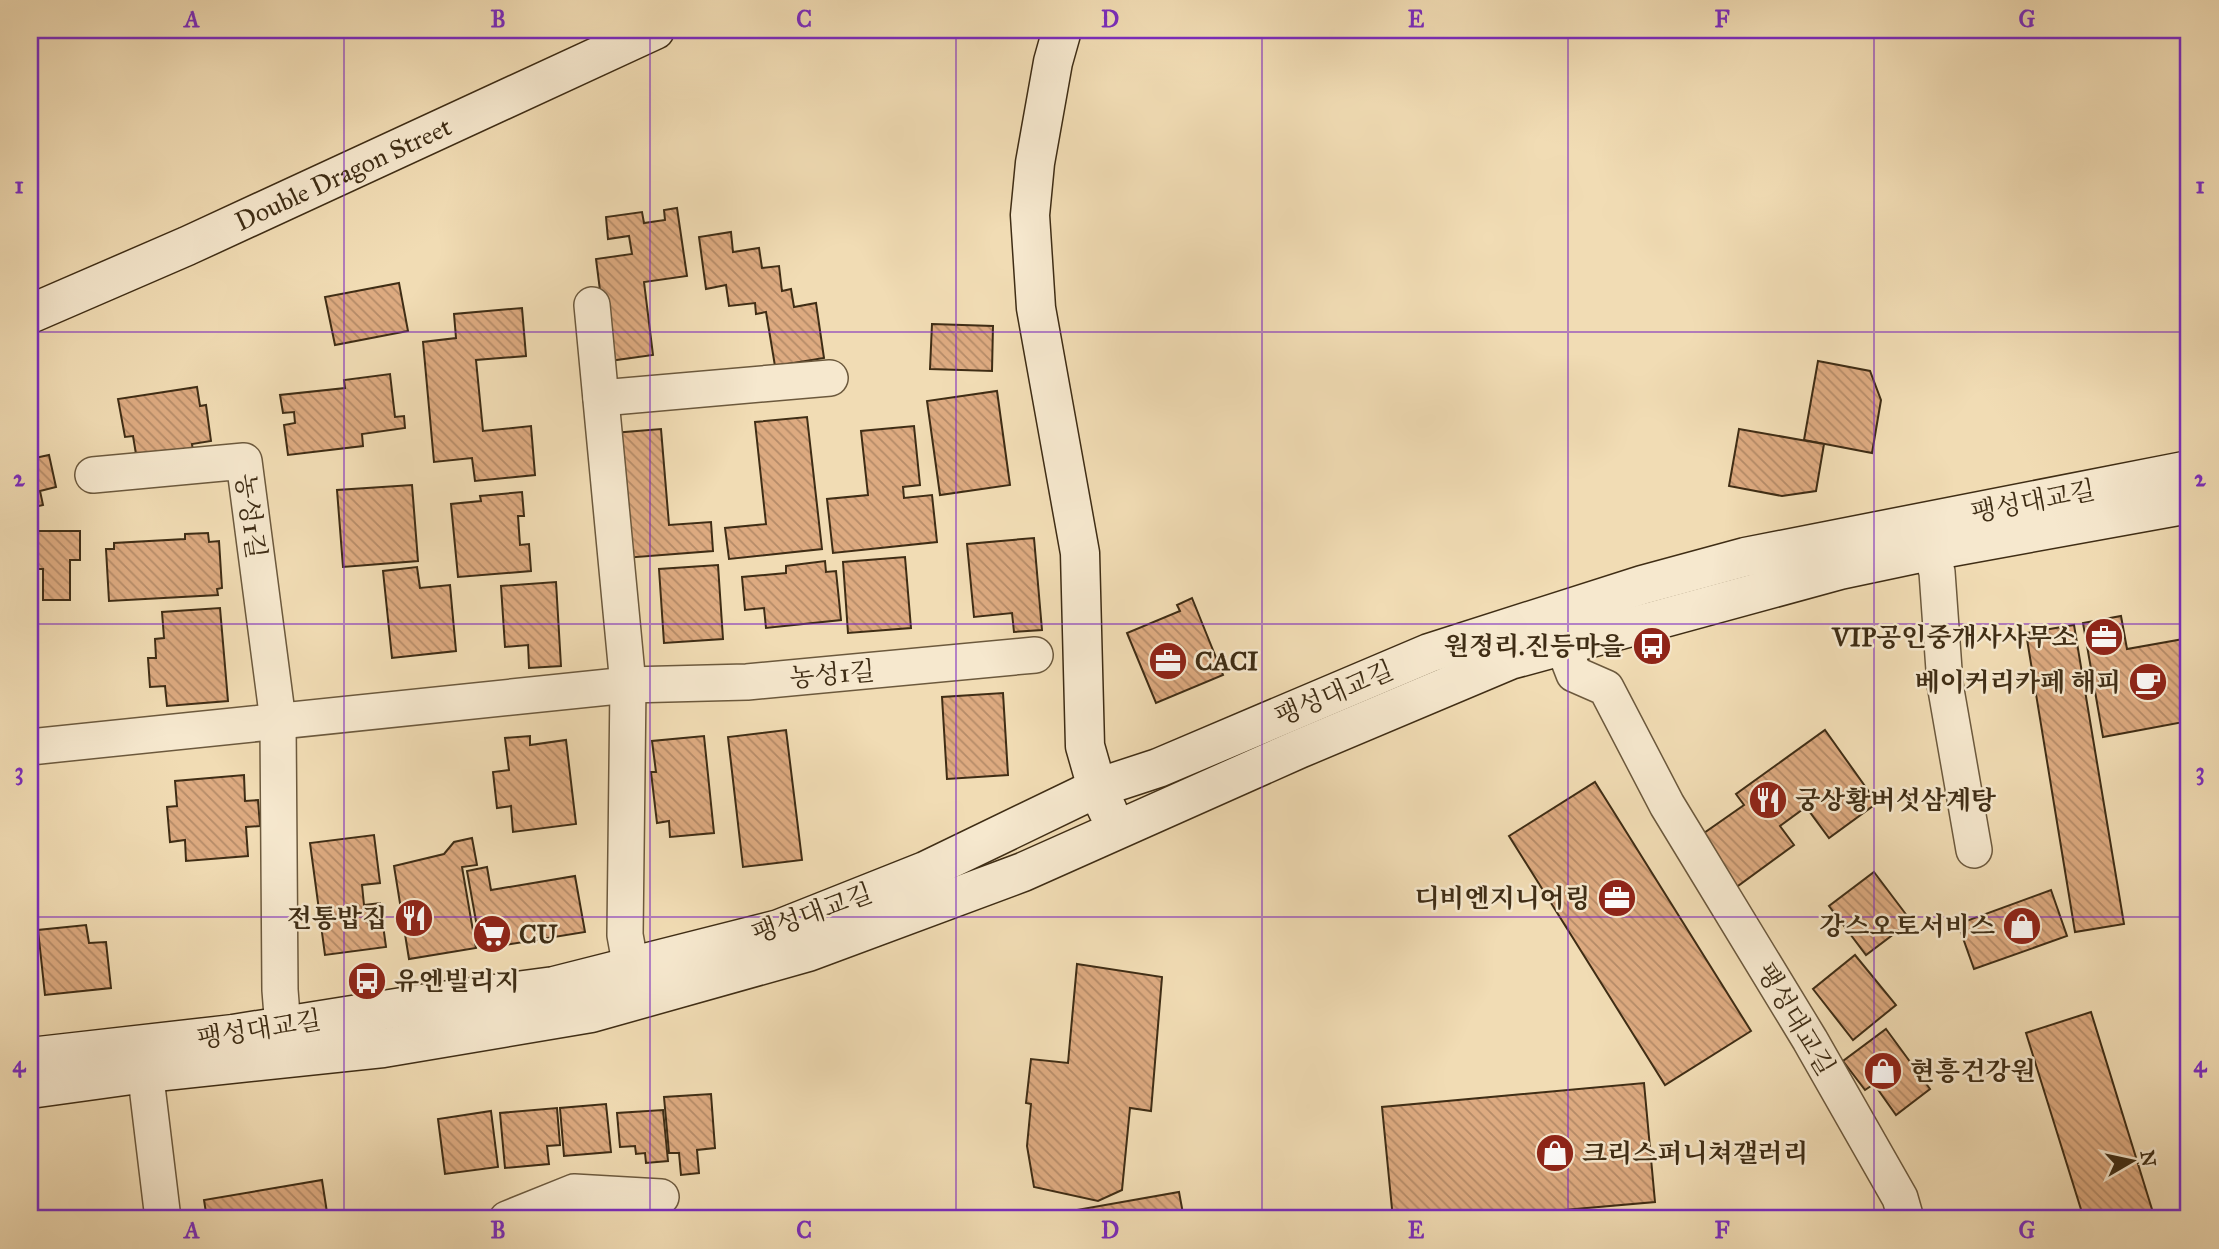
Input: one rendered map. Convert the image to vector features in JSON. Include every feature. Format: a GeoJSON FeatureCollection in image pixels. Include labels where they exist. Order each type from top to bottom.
{"type":"FeatureCollection","features":[{"type":"Feature","properties":{"kind":"main road","name":"Double Dragon Street"},"geometry":{"type":"LineString","coordinates":[[30,314],[200,240],[655,30]]}},
{"type":"Feature","properties":{"kind":"main road"},"geometry":{"type":"LineString","coordinates":[[1062,30],[1053,62],[1035,163],[1030,215],[1036,308],[1080,554],[1086,746],[1097,788],[1116,831]]}},
{"type":"Feature","properties":{"kind":"main road","name":"팽성대교길"},"geometry":{"type":"LineString","coordinates":[[30,1057],[144,1059],[284,1042],[435,1002],[554,986],[637,983],[925,871],[1097,788],[1158,768],[1429,653],[1557,629],[1642,585],[1745,557],[1885,528],[1929,536],[2189,470]]}},
{"type":"Feature","properties":{"kind":"main road"},"geometry":{"type":"LineString","coordinates":[[1929,536],[2189,504]]}},
{"type":"Feature","properties":{"kind":"main road"},"geometry":{"type":"LineString","coordinates":[[637,983],[808,952],[1023,872],[1299,749],[1510,660],[1557,629]]}},
{"type":"Feature","properties":{"kind":"main road"},"geometry":{"type":"LineString","coordinates":[[30,1089],[144,1059]]}},
{"type":"Feature","properties":{"kind":"street"},"geometry":{"type":"LineString","coordinates":[[592,305],[628,685],[625,935],[637,983]]}},
{"type":"Feature","properties":{"kind":"street"},"geometry":{"type":"LineString","coordinates":[[601,398],[830,378]]}},
{"type":"Feature","properties":{"kind":"street","name":"농성1길"},"geometry":{"type":"LineString","coordinates":[[93,475],[244,461],[278,721],[284,1042]]}},
{"type":"Feature","properties":{"kind":"street"},"geometry":{"type":"LineString","coordinates":[[1929,536],[1937,572],[1945,684],[1974,850]]}},
{"type":"Feature","properties":{"kind":"street","name":"팽성대교길"},"geometry":{"type":"LineString","coordinates":[[1557,629],[1574,674],[1606,688],[1667,804],[1810,1040],[1900,1198],[1906,1219]]}},
{"type":"Feature","properties":{"kind":"street","name":"농성1길"},"geometry":{"type":"LineString","coordinates":[[30,747],[628,685],[747,682],[1035,655]]}},
{"type":"Feature","properties":{"kind":"street"},"geometry":{"type":"LineString","coordinates":[[144,1059],[163,1219]]}},
{"type":"Feature","properties":{"kind":"street"},"geometry":{"type":"LineString","coordinates":[[507,1219],[574,1192],[661,1196]]}},
{"type":"Feature","properties":{"kind":"building"},"geometry":{"type":"Polygon","coordinates":[[[677,208],[687,276],[644,282],[653,355],[609,361],[596,259],[632,254],[629,236],[608,239],[606,217],[642,212],[644,223],[665,220],[664,210],[677,208]]]}},
{"type":"Feature","properties":{"kind":"building"},"geometry":{"type":"Polygon","coordinates":[[[731,232],[733,252],[759,248],[762,268],[779,266],[782,291],[791,289],[794,307],[816,303],[824,358],[775,366],[766,312],[756,314],[755,303],[729,306],[726,285],[706,289],[699,237],[731,232]]]}},
{"type":"Feature","properties":{"kind":"building"},"geometry":{"type":"Polygon","coordinates":[[[399,283],[408,331],[335,345],[325,297],[399,283]]]}},
{"type":"Feature","properties":{"kind":"building"},"geometry":{"type":"Polygon","coordinates":[[[522,308],[526,356],[476,360],[483,431],[531,426],[535,475],[475,481],[472,458],[434,462],[423,342],[456,338],[454,314],[522,308]]]}},
{"type":"Feature","properties":{"kind":"building"},"geometry":{"type":"Polygon","coordinates":[[[932,324],[993,326],[992,371],[930,369],[932,324]]]}},
{"type":"Feature","properties":{"kind":"building"},"geometry":{"type":"Polygon","coordinates":[[[1818,361],[1870,371],[1881,400],[1872,453],[1804,440],[1818,361]]]}},
{"type":"Feature","properties":{"kind":"building"},"geometry":{"type":"Polygon","coordinates":[[[390,374],[395,417],[404,416],[405,428],[362,434],[363,446],[288,455],[284,425],[295,423],[294,412],[283,413],[280,395],[345,388],[344,380],[390,374]]]}},
{"type":"Feature","properties":{"kind":"building"},"geometry":{"type":"Polygon","coordinates":[[[197,387],[200,406],[206,405],[211,441],[192,444],[193,451],[137,460],[133,436],[125,437],[118,399],[197,387]]]}},
{"type":"Feature","properties":{"kind":"building"},"geometry":{"type":"Polygon","coordinates":[[[997,391],[1010,485],[940,495],[927,401],[997,391]]]}},
{"type":"Feature","properties":{"kind":"building"},"geometry":{"type":"Polygon","coordinates":[[[807,417],[822,549],[729,559],[725,528],[766,524],[755,422],[807,417]]]}},
{"type":"Feature","properties":{"kind":"building"},"geometry":{"type":"Polygon","coordinates":[[[914,426],[920,485],[903,487],[904,498],[932,495],[937,542],[833,553],[827,499],[868,495],[861,431],[914,426]]]}},
{"type":"Feature","properties":{"kind":"building"},"geometry":{"type":"Polygon","coordinates":[[[661,429],[669,525],[711,522],[713,551],[624,558],[613,433],[661,429]]]}},
{"type":"Feature","properties":{"kind":"building"},"geometry":{"type":"Polygon","coordinates":[[[1739,429],[1824,444],[1816,491],[1782,496],[1729,486],[1739,429]]]}},
{"type":"Feature","properties":{"kind":"building"},"geometry":{"type":"Polygon","coordinates":[[[49,455],[56,487],[40,491],[43,505],[30,508],[30,459],[49,455]]]}},
{"type":"Feature","properties":{"kind":"building"},"geometry":{"type":"Polygon","coordinates":[[[412,485],[418,561],[343,567],[337,490],[412,485]]]}},
{"type":"Feature","properties":{"kind":"building"},"geometry":{"type":"Polygon","coordinates":[[[522,492],[524,516],[518,516],[520,545],[529,544],[531,571],[458,577],[451,504],[481,501],[480,496],[522,492]]]}},
{"type":"Feature","properties":{"kind":"building"},"geometry":{"type":"Polygon","coordinates":[[[35,531],[80,531],[80,560],[70,560],[70,600],[43,600],[43,569],[35,569],[35,531]]]}},
{"type":"Feature","properties":{"kind":"building"},"geometry":{"type":"Polygon","coordinates":[[[208,533],[209,542],[219,541],[222,588],[217,589],[218,595],[109,601],[106,549],[114,549],[114,543],[185,539],[185,534],[208,533]]]}},
{"type":"Feature","properties":{"kind":"building"},"geometry":{"type":"Polygon","coordinates":[[[1034,538],[1042,630],[1014,632],[1012,613],[974,617],[967,544],[1034,538]]]}},
{"type":"Feature","properties":{"kind":"building"},"geometry":{"type":"Polygon","coordinates":[[[905,557],[911,628],[848,633],[843,562],[905,557]]]}},
{"type":"Feature","properties":{"kind":"building"},"geometry":{"type":"Polygon","coordinates":[[[825,561],[826,572],[836,571],[841,620],[766,628],[764,608],[745,610],[742,577],[786,573],[786,566],[825,561]]]}},
{"type":"Feature","properties":{"kind":"building"},"geometry":{"type":"Polygon","coordinates":[[[718,565],[723,639],[664,643],[659,569],[718,565]]]}},
{"type":"Feature","properties":{"kind":"building"},"geometry":{"type":"Polygon","coordinates":[[[417,567],[420,588],[450,585],[456,651],[392,658],[383,571],[417,567]]]}},
{"type":"Feature","properties":{"kind":"building"},"geometry":{"type":"Polygon","coordinates":[[[556,582],[561,666],[529,668],[528,645],[505,647],[501,586],[556,582]]]}},
{"type":"Feature","properties":{"kind":"building"},"geometry":{"type":"Polygon","coordinates":[[[1192,598],[1223,675],[1156,703],[1127,633],[1180,611],[1177,605],[1192,598]]]}},
{"type":"Feature","properties":{"kind":"building"},"geometry":{"type":"Polygon","coordinates":[[[220,608],[228,701],[167,706],[165,686],[150,687],[148,658],[156,658],[155,639],[164,638],[162,612],[220,608]]]}},
{"type":"Feature","properties":{"kind":"building"},"geometry":{"type":"Polygon","coordinates":[[[2121,616],[2127,649],[2189,638],[2189,721],[2103,737],[2083,623],[2121,616]]]}},
{"type":"Feature","properties":{"kind":"building"},"geometry":{"type":"Polygon","coordinates":[[[2074,625],[2124,924],[2075,932],[2026,633],[2074,625]]]}},
{"type":"Feature","properties":{"kind":"building"},"geometry":{"type":"Polygon","coordinates":[[[1003,693],[1008,775],[947,779],[942,697],[1003,693]]]}},
{"type":"Feature","properties":{"kind":"building"},"geometry":{"type":"Polygon","coordinates":[[[786,730],[802,860],[743,867],[728,737],[786,730]]]}},
{"type":"Feature","properties":{"kind":"building"},"geometry":{"type":"Polygon","coordinates":[[[1825,730],[1877,803],[1829,838],[1806,807],[1780,826],[1794,845],[1731,891],[1694,840],[1744,805],[1736,794],[1825,730]]]}},
{"type":"Feature","properties":{"kind":"building"},"geometry":{"type":"Polygon","coordinates":[[[530,736],[530,745],[566,740],[576,824],[513,832],[511,806],[497,808],[493,772],[509,770],[505,738],[530,736]]]}},
{"type":"Feature","properties":{"kind":"building"},"geometry":{"type":"Polygon","coordinates":[[[704,736],[714,833],[670,837],[669,821],[657,823],[651,772],[656,772],[652,741],[704,736]]]}},
{"type":"Feature","properties":{"kind":"building"},"geometry":{"type":"Polygon","coordinates":[[[244,775],[245,801],[258,800],[260,826],[246,827],[248,856],[186,861],[185,840],[170,842],[167,807],[177,806],[175,781],[244,775]]]}},
{"type":"Feature","properties":{"kind":"building"},"geometry":{"type":"Polygon","coordinates":[[[1595,782],[1751,1031],[1665,1085],[1509,836],[1595,782]]]}},
{"type":"Feature","properties":{"kind":"building"},"geometry":{"type":"Polygon","coordinates":[[[374,835],[380,883],[362,885],[364,905],[380,903],[386,947],[325,955],[310,843],[374,835]]]}},
{"type":"Feature","properties":{"kind":"building"},"geometry":{"type":"Polygon","coordinates":[[[472,838],[477,865],[462,867],[476,948],[409,959],[394,866],[444,854],[454,842],[472,838]]]}},
{"type":"Feature","properties":{"kind":"building"},"geometry":{"type":"Polygon","coordinates":[[[487,867],[491,890],[575,876],[585,932],[481,949],[467,871],[487,867]]]}},
{"type":"Feature","properties":{"kind":"building"},"geometry":{"type":"Polygon","coordinates":[[[1874,872],[1911,921],[1866,955],[1829,906],[1874,872]]]}},
{"type":"Feature","properties":{"kind":"building"},"geometry":{"type":"Polygon","coordinates":[[[2051,890],[2067,936],[1974,969],[1958,924],[2051,890]]]}},
{"type":"Feature","properties":{"kind":"building"},"geometry":{"type":"Polygon","coordinates":[[[86,925],[89,943],[106,942],[111,988],[45,995],[38,930],[86,925]]]}},
{"type":"Feature","properties":{"kind":"building"},"geometry":{"type":"Polygon","coordinates":[[[1855,955],[1896,1005],[1853,1040],[1813,989],[1855,955]]]}},
{"type":"Feature","properties":{"kind":"building"},"geometry":{"type":"Polygon","coordinates":[[[1077,964],[1162,977],[1151,1111],[1130,1108],[1122,1190],[1098,1201],[1034,1187],[1027,1146],[1031,1104],[1026,1103],[1031,1059],[1068,1063],[1077,964]]]}},
{"type":"Feature","properties":{"kind":"building"},"geometry":{"type":"Polygon","coordinates":[[[2091,1012],[2155,1219],[2084,1219],[2026,1033],[2091,1012]]]}},
{"type":"Feature","properties":{"kind":"building"},"geometry":{"type":"Polygon","coordinates":[[[1886,1029],[1930,1089],[1896,1115],[1874,1084],[1865,1090],[1843,1061],[1886,1029]]]}},
{"type":"Feature","properties":{"kind":"building"},"geometry":{"type":"Polygon","coordinates":[[[1644,1083],[1655,1202],[1462,1219],[1393,1219],[1382,1107],[1644,1083]]]}},
{"type":"Feature","properties":{"kind":"building"},"geometry":{"type":"Polygon","coordinates":[[[711,1094],[715,1148],[697,1150],[699,1173],[681,1175],[679,1153],[669,1153],[664,1097],[711,1094]]]}},
{"type":"Feature","properties":{"kind":"building"},"geometry":{"type":"Polygon","coordinates":[[[606,1104],[611,1152],[564,1156],[560,1108],[606,1104]]]}},
{"type":"Feature","properties":{"kind":"building"},"geometry":{"type":"Polygon","coordinates":[[[557,1108],[560,1145],[547,1146],[549,1164],[505,1168],[500,1113],[557,1108]]]}},
{"type":"Feature","properties":{"kind":"building"},"geometry":{"type":"Polygon","coordinates":[[[663,1110],[668,1161],[646,1163],[645,1153],[636,1154],[635,1146],[620,1147],[617,1113],[663,1110]]]}},
{"type":"Feature","properties":{"kind":"building"},"geometry":{"type":"Polygon","coordinates":[[[491,1111],[498,1167],[445,1174],[438,1119],[491,1111]]]}},
{"type":"Feature","properties":{"kind":"building"},"geometry":{"type":"Polygon","coordinates":[[[322,1180],[328,1219],[207,1219],[204,1200],[322,1180]]]}},
{"type":"Feature","properties":{"kind":"building"},"geometry":{"type":"Polygon","coordinates":[[[1179,1192],[1184,1219],[1072,1219],[1071,1211],[1179,1192]]]}},
{"type":"Feature","properties":{"kind":"building"},"geometry":{"type":"Polygon","coordinates":[[[605,1213],[645,1219],[604,1219],[605,1213]]]}},
{"type":"Feature","properties":{"kind":"place","name":"VIP공인중개사사무소"},"geometry":{"type":"Point","coordinates":[2104,637]}},
{"type":"Feature","properties":{"kind":"place","name":"원정리.진등마을"},"geometry":{"type":"Point","coordinates":[1652,646]}},
{"type":"Feature","properties":{"kind":"place","name":"CACI"},"geometry":{"type":"Point","coordinates":[1168,661]}},
{"type":"Feature","properties":{"kind":"place","name":"베이커리카페 해피"},"geometry":{"type":"Point","coordinates":[2148,682]}},
{"type":"Feature","properties":{"kind":"place","name":"궁상황버섯삼계탕"},"geometry":{"type":"Point","coordinates":[1768,800]}},
{"type":"Feature","properties":{"kind":"place","name":"디비엔지니어링"},"geometry":{"type":"Point","coordinates":[1617,898]}},
{"type":"Feature","properties":{"kind":"place","name":"전통밥집"},"geometry":{"type":"Point","coordinates":[414,918]}},
{"type":"Feature","properties":{"kind":"place","name":"강스오토서비스"},"geometry":{"type":"Point","coordinates":[2022,926]}},
{"type":"Feature","properties":{"kind":"place","name":"CU"},"geometry":{"type":"Point","coordinates":[492,934]}},
{"type":"Feature","properties":{"kind":"place","name":"유엔빌리지"},"geometry":{"type":"Point","coordinates":[367,981]}},
{"type":"Feature","properties":{"kind":"place","name":"현흥건강원"},"geometry":{"type":"Point","coordinates":[1883,1071]}},
{"type":"Feature","properties":{"kind":"place","name":"크리스퍼니쳐갤러리"},"geometry":{"type":"Point","coordinates":[1555,1153]}}]}
